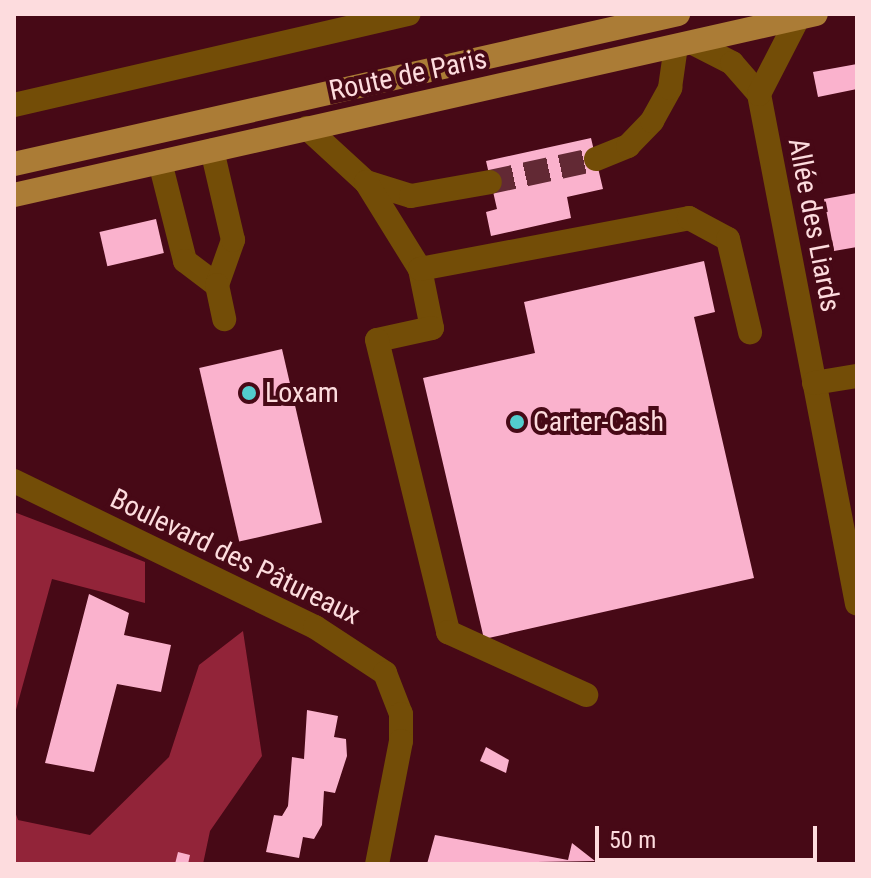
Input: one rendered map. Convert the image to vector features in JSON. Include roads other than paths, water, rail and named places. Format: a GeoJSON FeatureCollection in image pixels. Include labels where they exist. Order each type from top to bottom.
{"type":"FeatureCollection","features":[{"type":"Feature","properties":{"kind":"main road","name":"Route de Paris"},"geometry":{"type":"LineString","coordinates":[[14,164],[678,14]]}},
{"type":"Feature","properties":{"kind":"main road","name":"Route de Paris"},"geometry":{"type":"LineString","coordinates":[[14,195],[807,16]]}},
{"type":"Feature","properties":{"kind":"street"},"geometry":{"type":"LineString","coordinates":[[14,105],[348,21],[409,14]]}},
{"type":"Feature","properties":{"kind":"street"},"geometry":{"type":"LineString","coordinates":[[596,159],[628,146],[652,121],[670,88],[684,44],[732,63],[759,94],[807,16]]}},
{"type":"Feature","properties":{"kind":"street","name":"Allée des Liards"},"geometry":{"type":"LineString","coordinates":[[759,94],[857,604]]}},
{"type":"Feature","properties":{"kind":"street"},"geometry":{"type":"LineString","coordinates":[[307,128],[366,182],[420,269],[432,328],[377,340],[448,632],[586,695]]}},
{"type":"Feature","properties":{"kind":"street"},"geometry":{"type":"LineString","coordinates":[[212,150],[233,240],[217,285],[224,319]]}},
{"type":"Feature","properties":{"kind":"street"},"geometry":{"type":"LineString","coordinates":[[160,162],[185,261],[217,285]]}},
{"type":"Feature","properties":{"kind":"street"},"geometry":{"type":"LineString","coordinates":[[366,182],[411,196],[490,182]]}},
{"type":"Feature","properties":{"kind":"street"},"geometry":{"type":"LineString","coordinates":[[420,269],[689,218],[728,239],[750,332]]}},
{"type":"Feature","properties":{"kind":"street"},"geometry":{"type":"LineString","coordinates":[[814,383],[857,376]]}},
{"type":"Feature","properties":{"kind":"street","name":"Boulevard des Pâtureaux"},"geometry":{"type":"LineString","coordinates":[[14,481],[364,655],[385,673],[401,714],[377,864]]}},
{"type":"Feature","properties":{"kind":"tunnel"},"geometry":{"type":"LineString","coordinates":[[490,182],[596,159]]}},
{"type":"Feature","properties":{"kind":"place","name":"Loxam"},"geometry":{"type":"Point","coordinates":[249,393]}},
{"type":"Feature","properties":{"kind":"place","name":"Carter-Cash"},"geometry":{"type":"Point","coordinates":[517,422]}}]}
